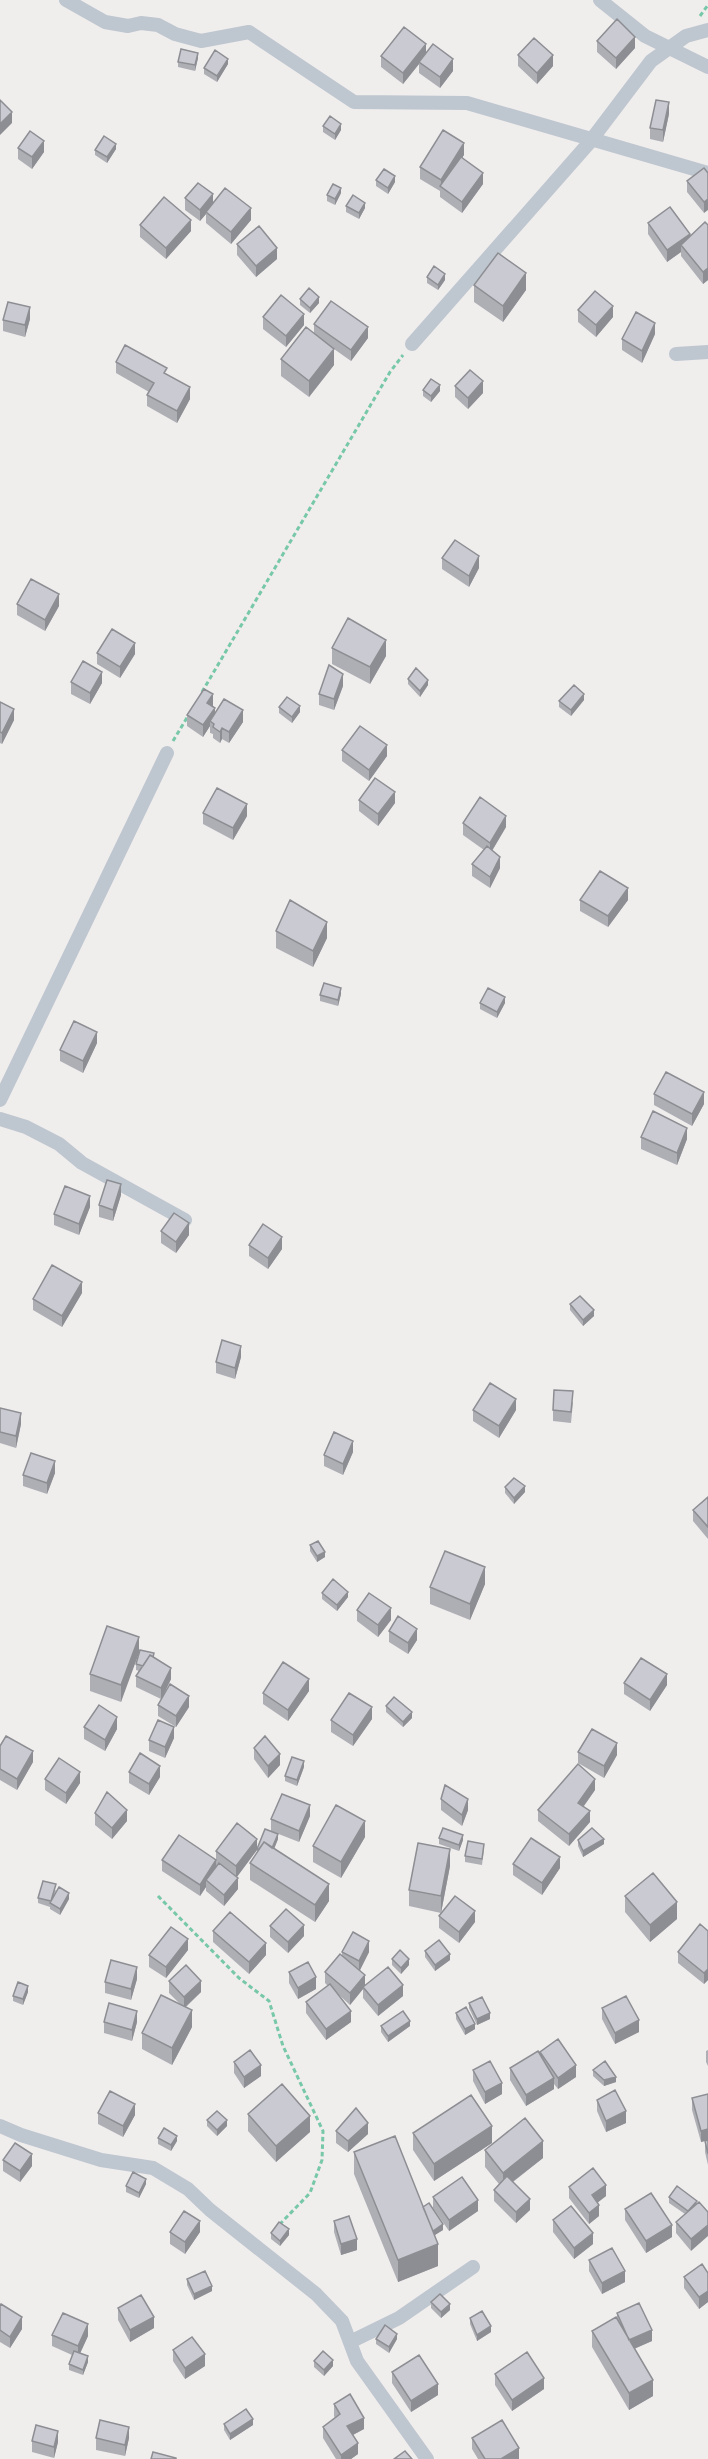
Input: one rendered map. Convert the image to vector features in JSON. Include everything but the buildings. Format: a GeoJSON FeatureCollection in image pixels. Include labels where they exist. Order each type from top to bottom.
{"type":"FeatureCollection","features":[{"type":"Feature","properties":{"kind":"street"},"geometry":{"type":"LineString","coordinates":[[66,0],[105,22],[128,26],[141,22],[158,25],[175,34],[201,41],[249,32],[354,102],[467,103],[708,173]]}},
{"type":"Feature","properties":{"kind":"street"},"geometry":{"type":"LineString","coordinates":[[600,0],[645,36],[708,67]]}},
{"type":"Feature","properties":{"kind":"street"},"geometry":{"type":"LineString","coordinates":[[412,344],[591,139],[651,61],[667,47],[686,36],[708,30]]}},
{"type":"Feature","properties":{"kind":"street"},"geometry":{"type":"LineString","coordinates":[[676,354],[708,352]]}},
{"type":"Feature","properties":{"kind":"street"},"geometry":{"type":"LineString","coordinates":[[0,1100],[166,753]]}},
{"type":"Feature","properties":{"kind":"street"},"geometry":{"type":"LineString","coordinates":[[0,1119],[26,1127],[59,1144],[82,1163],[185,1220]]}},
{"type":"Feature","properties":{"kind":"street"},"geometry":{"type":"LineString","coordinates":[[0,2126],[21,2135],[101,2160],[153,2168],[188,2189],[210,2210],[316,2294],[342,2321],[357,2361],[427,2459]]}},
{"type":"Feature","properties":{"kind":"street"},"geometry":{"type":"LineString","coordinates":[[350,2342],[399,2318],[472,2267]]}},
{"type":"Feature","properties":{"kind":"path"},"geometry":{"type":"LineString","coordinates":[[197,702],[390,372],[412,344]]}},
{"type":"Feature","properties":{"kind":"path"},"geometry":{"type":"LineString","coordinates":[[166,753],[191,712]]}},
{"type":"Feature","properties":{"kind":"path"},"geometry":{"type":"LineString","coordinates":[[158,1896],[239,1978],[269,2001],[283,2046],[323,2131],[322,2160],[310,2193],[257,2247]]}}]}
